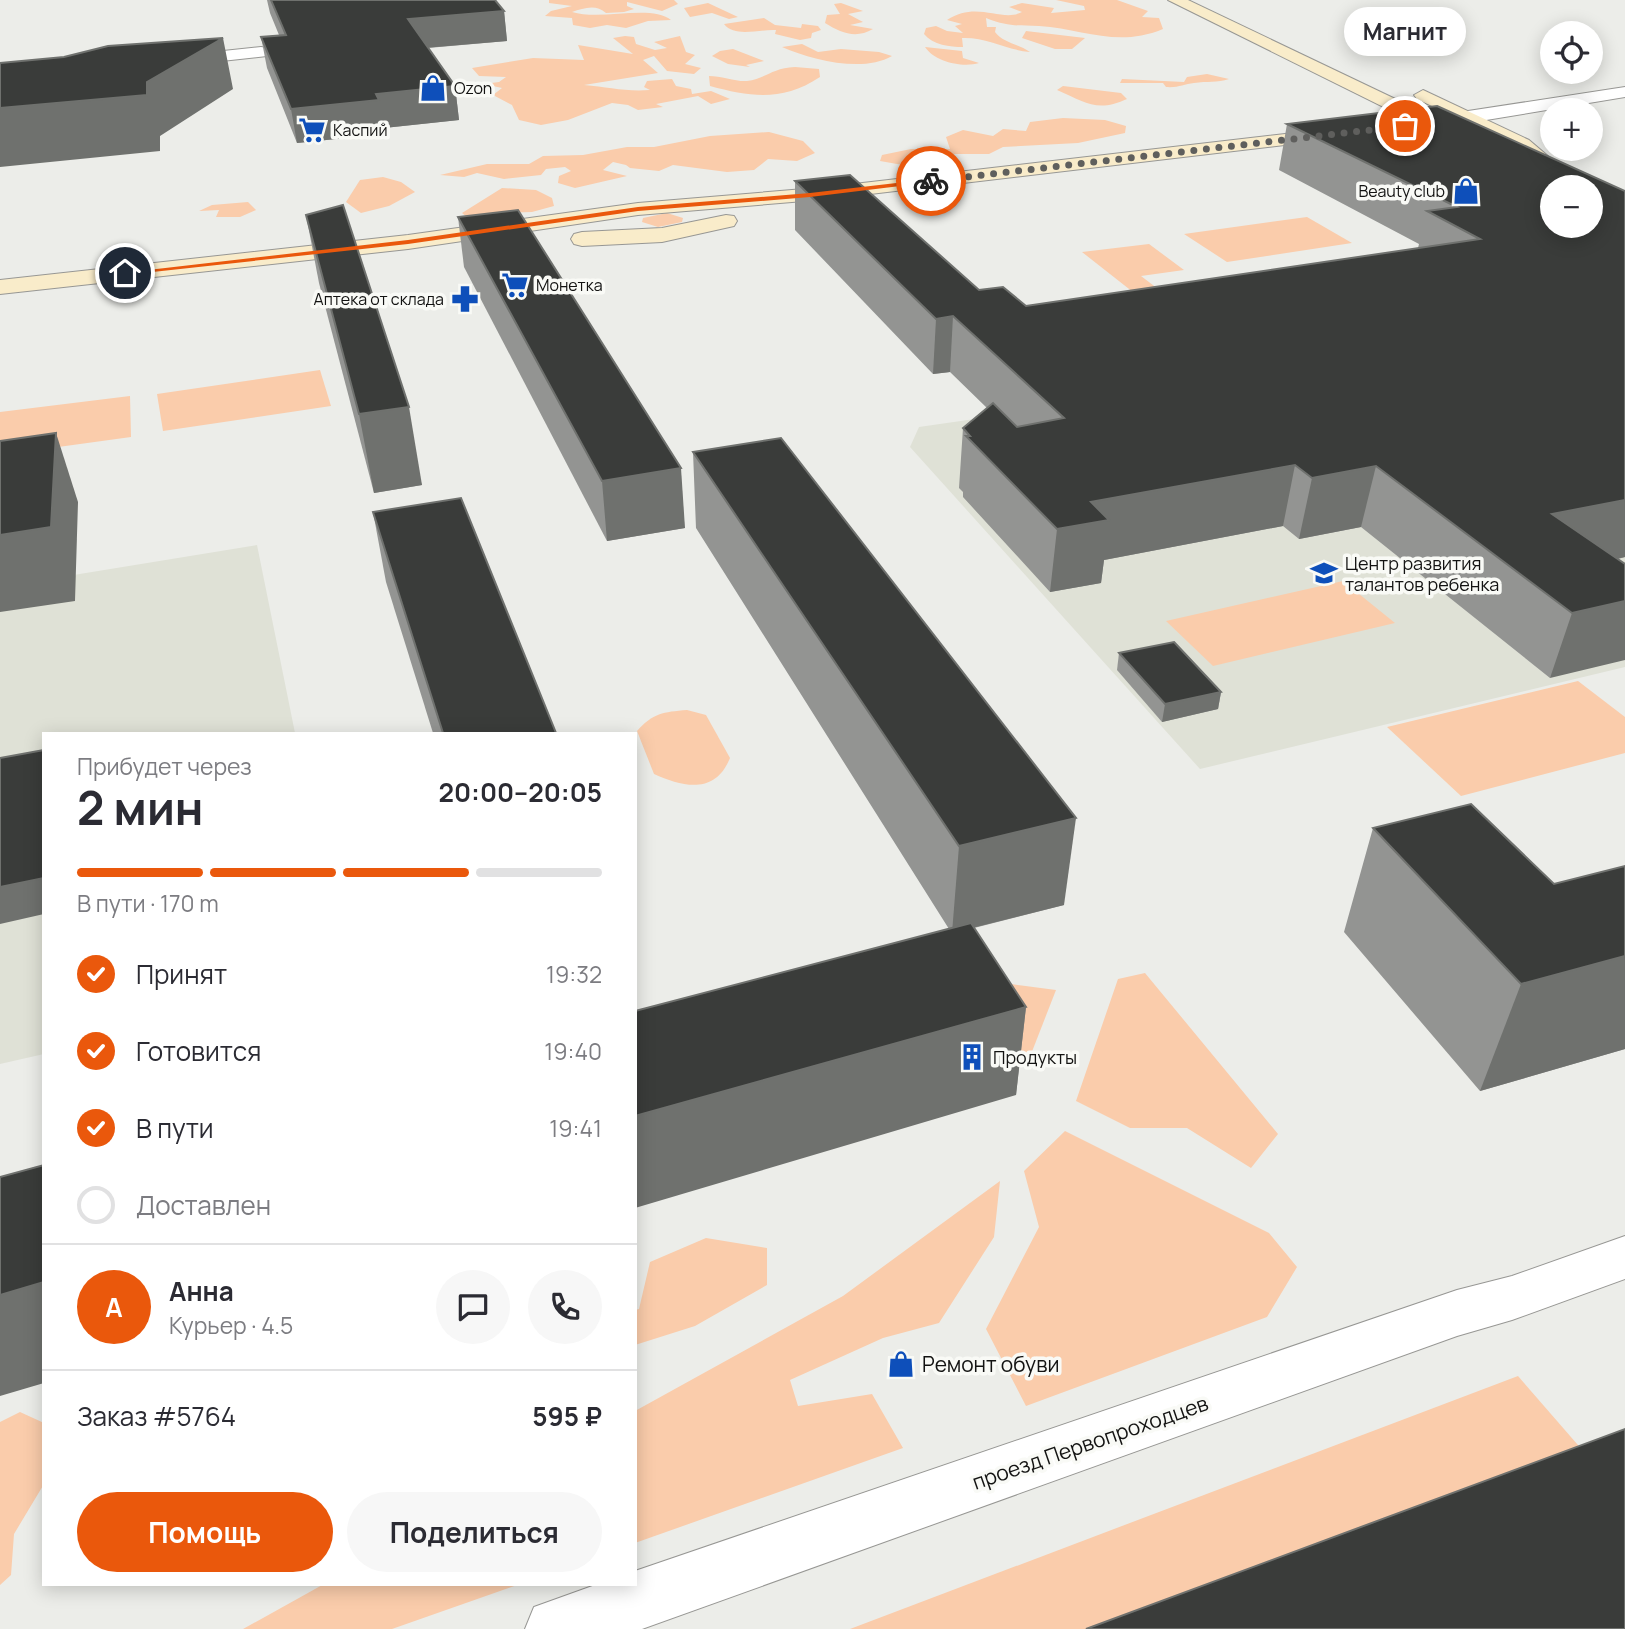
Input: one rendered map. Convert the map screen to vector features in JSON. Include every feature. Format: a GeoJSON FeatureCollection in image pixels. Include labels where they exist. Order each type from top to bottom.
{"type":"FeatureCollection","features":[{"type":"Feature","properties":{"kind":"main road"},"geometry":{"type":"LineString","coordinates":[[1176,0],[1427,123],[1568,175]]}},
{"type":"Feature","properties":{"kind":"main road"},"geometry":{"type":"LineString","coordinates":[[1409,88],[1522,144],[1552,168]]}},
{"type":"Feature","properties":{"kind":"main road"},"geometry":{"type":"LineString","coordinates":[[1395,127],[1468,117]]}},
{"type":"Feature","properties":{"kind":"main road"},"geometry":{"type":"LineString","coordinates":[[0,287],[408,242],[638,209],[810,195],[1359,132]]}},
{"type":"Feature","properties":{"kind":"main road"},"geometry":{"type":"LineString","coordinates":[[408,242],[643,237],[695,228],[810,195]]}},
{"type":"Feature","properties":{"kind":"main road"},"geometry":{"type":"LineString","coordinates":[[666,206],[680,207],[697,216],[699,221],[695,228]]}},
{"type":"Feature","properties":{"kind":"main road"},"geometry":{"type":"LineString","coordinates":[[638,209],[621,214],[615,219],[615,226],[643,237]]}},
{"type":"Feature","properties":{"kind":"street"},"geometry":{"type":"LineString","coordinates":[[155,64],[261,52]]}},
{"type":"Feature","properties":{"kind":"street"},"geometry":{"type":"LineString","coordinates":[[1468,117],[1625,92]]}},
{"type":"Feature","properties":{"kind":"street","name":"проезд Первопроходцев"},"geometry":{"type":"LineString","coordinates":[[556,1629],[1457,1313],[1512,1298],[1625,1257]]}},
{"type":"Feature","properties":{"kind":"shaded area"},"geometry":{"type":"Polygon","coordinates":[[[549,0],[674,0],[678,4],[662,11],[627,2],[627,6],[634,9],[606,13],[598,8],[590,8],[572,12],[597,15],[651,13],[671,20],[648,21],[626,28],[607,25],[590,28],[573,25],[572,18],[545,16],[551,11],[572,6],[549,3],[549,0]]]}},
{"type":"Feature","properties":{"kind":"shaded area"},"geometry":{"type":"Polygon","coordinates":[[[1056,0],[1117,0],[1148,11],[1142,17],[1159,18],[1163,29],[1131,37],[1115,37],[1007,24],[986,18],[987,27],[996,27],[995,32],[1002,39],[1030,52],[971,38],[962,38],[963,47],[947,46],[932,41],[924,34],[926,28],[936,26],[963,33],[955,26],[962,24],[947,20],[969,12],[1014,15],[1022,12],[1009,7],[1022,3],[1054,8],[1051,13],[1085,10],[1084,6],[1056,0]]]}},
{"type":"Feature","properties":{"kind":"shaded area"},"geometry":{"type":"Polygon","coordinates":[[[708,3],[738,17],[729,19],[712,13],[690,17],[684,8],[708,3]]]}},
{"type":"Feature","properties":{"kind":"shaded area"},"geometry":{"type":"Polygon","coordinates":[[[841,3],[863,11],[848,14],[863,22],[850,25],[873,29],[861,34],[849,34],[825,23],[827,15],[840,14],[834,4],[841,3]]]}},
{"type":"Feature","properties":{"kind":"shaded area"},"geometry":{"type":"Polygon","coordinates":[[[764,18],[775,25],[801,28],[802,24],[818,26],[821,30],[812,33],[811,38],[800,40],[775,34],[776,30],[741,32],[724,24],[764,18]]]}},
{"type":"Feature","properties":{"kind":"shaded area"},"geometry":{"type":"Polygon","coordinates":[[[1026,31],[1085,38],[1072,49],[1055,49],[1022,38],[1026,31]]]}},
{"type":"Feature","properties":{"kind":"shaded area"},"geometry":{"type":"Polygon","coordinates":[[[680,36],[686,52],[695,55],[685,64],[701,68],[694,74],[667,71],[654,56],[643,60],[658,73],[584,85],[650,90],[644,87],[647,81],[672,79],[676,86],[691,89],[692,94],[711,91],[730,99],[711,104],[698,96],[656,104],[663,107],[638,110],[628,105],[612,103],[568,120],[541,125],[519,120],[512,105],[493,95],[502,88],[484,84],[499,82],[506,77],[479,76],[472,68],[533,58],[584,60],[578,45],[633,54],[613,38],[634,37],[636,44],[655,50],[667,48],[654,42],[680,36]]]}},
{"type":"Feature","properties":{"kind":"shaded area"},"geometry":{"type":"Polygon","coordinates":[[[802,44],[818,52],[841,49],[879,52],[892,56],[867,64],[837,63],[782,47],[802,44]]]}},
{"type":"Feature","properties":{"kind":"shaded area"},"geometry":{"type":"Polygon","coordinates":[[[925,47],[962,51],[963,58],[979,63],[965,65],[942,60],[925,47]]]}},
{"type":"Feature","properties":{"kind":"shaded area"},"geometry":{"type":"Polygon","coordinates":[[[733,49],[764,61],[746,65],[750,67],[728,64],[712,56],[720,51],[733,49]]]}},
{"type":"Feature","properties":{"kind":"shaded area"},"geometry":{"type":"Polygon","coordinates":[[[795,67],[819,69],[820,77],[779,94],[753,95],[710,86],[709,76],[747,81],[795,67]]]}},
{"type":"Feature","properties":{"kind":"shaded area"},"geometry":{"type":"Polygon","coordinates":[[[1207,74],[1229,79],[1170,87],[1163,83],[1120,83],[1122,79],[1184,82],[1187,77],[1207,74]]]}},
{"type":"Feature","properties":{"kind":"shaded area"},"geometry":{"type":"Polygon","coordinates":[[[1063,86],[1121,93],[1127,99],[1107,105],[1091,104],[1057,90],[1063,86]]]}},
{"type":"Feature","properties":{"kind":"shaded area"},"geometry":{"type":"Polygon","coordinates":[[[1063,118],[1105,120],[1126,126],[1125,133],[1078,143],[1003,147],[989,154],[955,154],[945,161],[914,167],[880,161],[882,155],[911,149],[950,149],[946,137],[963,130],[993,136],[1003,129],[1026,131],[1030,122],[1063,118]]]}},
{"type":"Feature","properties":{"kind":"shaded area"},"geometry":{"type":"Polygon","coordinates":[[[769,132],[803,141],[815,153],[797,161],[768,159],[754,170],[727,172],[673,165],[659,171],[630,168],[613,162],[603,170],[627,176],[575,188],[558,183],[559,176],[571,171],[565,167],[546,169],[541,175],[504,179],[477,173],[464,177],[440,175],[487,164],[529,164],[543,156],[583,155],[627,147],[654,147],[710,136],[769,132]]]}},
{"type":"Feature","properties":{"kind":"shaded area"},"geometry":{"type":"Polygon","coordinates":[[[383,177],[401,182],[415,192],[389,206],[361,213],[346,202],[360,180],[383,177]]]}},
{"type":"Feature","properties":{"kind":"shaded area"},"geometry":{"type":"Polygon","coordinates":[[[502,188],[536,190],[552,198],[554,206],[532,212],[501,213],[474,223],[462,213],[502,188]]]}},
{"type":"Feature","properties":{"kind":"shaded area"},"geometry":{"type":"Polygon","coordinates":[[[248,202],[256,210],[240,217],[216,217],[219,210],[199,211],[212,205],[248,202]]]}},
{"type":"Feature","properties":{"kind":"shaded area"},"geometry":{"type":"Polygon","coordinates":[[[667,213],[683,218],[682,222],[658,227],[642,222],[643,218],[667,213]]]}},
{"type":"Feature","properties":{"kind":"shaded area"},"geometry":{"type":"Polygon","coordinates":[[[1307,217],[1352,243],[1227,262],[1184,234],[1307,217]]]}},
{"type":"Feature","properties":{"kind":"shaded area"},"geometry":{"type":"Polygon","coordinates":[[[1149,244],[1184,270],[1141,276],[1162,292],[1138,296],[1082,252],[1149,244]]]}},
{"type":"Feature","properties":{"kind":"shaded area","name":"Центр развития талантов ребенка"},"geometry":{"type":"Polygon","coordinates":[[[1427,354],[1625,479],[1625,667],[1200,769],[910,447],[919,427],[1427,354]]]}},
{"type":"Feature","properties":{"kind":"shaded area"},"geometry":{"type":"Polygon","coordinates":[[[320,370],[331,406],[163,431],[157,394],[320,370]]]}},
{"type":"Feature","properties":{"kind":"shaded area"},"geometry":{"type":"Polygon","coordinates":[[[130,396],[131,437],[0,455],[0,412],[130,396]]]}},
{"type":"Feature","properties":{"kind":"shaded area"},"geometry":{"type":"Polygon","coordinates":[[[257,545],[295,732],[42,732],[42,1054],[0,1064],[0,587],[257,545]]]}},
{"type":"Feature","properties":{"kind":"shaded area"},"geometry":{"type":"Polygon","coordinates":[[[1343,581],[1395,623],[1213,666],[1166,621],[1343,581]]]}},
{"type":"Feature","properties":{"kind":"shaded area"},"geometry":{"type":"Polygon","coordinates":[[[1578,681],[1625,717],[1625,753],[1461,796],[1387,727],[1578,681]]]}},
{"type":"Feature","properties":{"kind":"shaded area"},"geometry":{"type":"Polygon","coordinates":[[[687,710],[706,715],[730,758],[724,770],[707,783],[687,784],[654,774],[637,731],[659,714],[687,710]]]}},
{"type":"Feature","properties":{"kind":"shaded area"},"geometry":{"type":"Polygon","coordinates":[[[1145,973],[1278,1134],[1251,1168],[1187,1128],[1130,1128],[1076,1101],[1118,979],[1145,973]]]}},
{"type":"Feature","properties":{"kind":"shaded area"},"geometry":{"type":"Polygon","coordinates":[[[1011,984],[1056,990],[1026,1067],[972,990],[1011,984]]]}},
{"type":"Feature","properties":{"kind":"shaded area"},"geometry":{"type":"Polygon","coordinates":[[[1065,1131],[1269,1233],[1297,1267],[1267,1317],[1026,1406],[986,1329],[1039,1227],[1024,1171],[1065,1131]]]}},
{"type":"Feature","properties":{"kind":"shaded area"},"geometry":{"type":"Polygon","coordinates":[[[1000,1181],[994,1237],[939,1323],[883,1338],[790,1380],[798,1406],[872,1394],[903,1448],[637,1542],[637,1410],[843,1296],[1000,1181]]]}},
{"type":"Feature","properties":{"kind":"shaded area"},"geometry":{"type":"Polygon","coordinates":[[[706,1238],[767,1248],[767,1285],[695,1326],[637,1344],[637,1310],[650,1262],[706,1238]]]}},
{"type":"Feature","properties":{"kind":"shaded area"},"geometry":{"type":"Polygon","coordinates":[[[1518,1376],[1624,1498],[1282,1629],[850,1629],[1518,1376]]]}},
{"type":"Feature","properties":{"kind":"shaded area"},"geometry":{"type":"Polygon","coordinates":[[[20,1412],[42,1422],[42,1487],[14,1534],[11,1575],[0,1585],[0,1422],[20,1412]]]}},
{"type":"Feature","properties":{"kind":"shaded area"},"geometry":{"type":"Polygon","coordinates":[[[320,1586],[514,1586],[392,1629],[243,1629],[320,1586]]]}},
{"type":"Feature","properties":{"kind":"building"},"geometry":{"type":"Polygon","coordinates":[[[271,0],[495,0],[504,11],[408,19],[455,86],[376,94],[379,100],[291,109],[261,37],[286,35],[271,0]]]}},
{"type":"Feature","properties":{"kind":"building"},"geometry":{"type":"Polygon","coordinates":[[[223,38],[147,82],[147,95],[0,108],[0,63],[64,57],[108,46],[223,38]]]}},
{"type":"Feature","properties":{"kind":"building"},"geometry":{"type":"Polygon","coordinates":[[[1437,106],[1540,153],[1540,161],[1559,161],[1590,175],[1540,175],[1540,238],[1603,238],[1603,181],[1625,191],[1625,500],[1552,514],[1625,564],[1625,601],[1572,613],[1376,466],[1312,478],[1295,465],[1091,502],[1109,520],[1057,529],[966,436],[970,436],[963,428],[993,403],[1017,427],[1064,418],[953,316],[936,319],[795,181],[850,175],[979,290],[1003,287],[1026,306],[1480,239],[1427,211],[1457,207],[1287,124],[1437,106]]]}},
{"type":"Feature","properties":{"kind":"building"},"geometry":{"type":"Polygon","coordinates":[[[343,205],[409,407],[359,414],[306,215],[343,205]]]}},
{"type":"Feature","properties":{"kind":"building"},"geometry":{"type":"Polygon","coordinates":[[[518,210],[681,468],[602,481],[458,217],[518,210]]]}},
{"type":"Feature","properties":{"kind":"building"},"geometry":{"type":"Polygon","coordinates":[[[56,433],[51,527],[0,535],[0,441],[56,433]]]}},
{"type":"Feature","properties":{"kind":"building"},"geometry":{"type":"Polygon","coordinates":[[[781,438],[1076,818],[959,846],[693,452],[781,438]]]}},
{"type":"Feature","properties":{"kind":"building"},"geometry":{"type":"Polygon","coordinates":[[[461,498],[556,732],[443,732],[373,512],[461,498]]]}},
{"type":"Feature","properties":{"kind":"building"},"geometry":{"type":"Polygon","coordinates":[[[1174,642],[1221,692],[1165,704],[1119,653],[1174,642]]]}},
{"type":"Feature","properties":{"kind":"building"},"geometry":{"type":"Polygon","coordinates":[[[42,750],[42,878],[0,887],[0,758],[42,750]]]}},
{"type":"Feature","properties":{"kind":"building"},"geometry":{"type":"Polygon","coordinates":[[[1471,804],[1554,884],[1625,866],[1625,956],[1521,984],[1373,828],[1471,804]]]}},
{"type":"Feature","properties":{"kind":"building"},"geometry":{"type":"Polygon","coordinates":[[[971,923],[1026,1007],[637,1115],[637,1010],[971,923]]]}},
{"type":"Feature","properties":{"kind":"building"},"geometry":{"type":"Polygon","coordinates":[[[42,1166],[42,1283],[0,1295],[0,1177],[42,1166]]]}},
{"type":"Feature","properties":{"kind":"building"},"geometry":{"type":"Polygon","coordinates":[[[1625,1429],[1625,1629],[1086,1629],[1625,1429]]]}},
{"type":"Feature","properties":{"kind":"way so far"},"geometry":{"type":"LineString","coordinates":[[931,181],[1405,126]]}},
{"type":"Feature","properties":{"kind":"place","name":"Ozon"},"geometry":{"type":"Point","coordinates":[433,88]}},
{"type":"Feature","properties":{"kind":"place","name":"Магнит"},"geometry":{"type":"Point","coordinates":[1405,126]}},
{"type":"Feature","properties":{"kind":"place","name":"Каспий"},"geometry":{"type":"Point","coordinates":[312,130]}},
{"type":"Feature","properties":{"kind":"place","name":"Beauty club"},"geometry":{"type":"Point","coordinates":[1466,191]}},
{"type":"Feature","properties":{"kind":"place","name":"Монетка"},"geometry":{"type":"Point","coordinates":[515,285]}},
{"type":"Feature","properties":{"kind":"place","name":"Аптека от склада"},"geometry":{"type":"Point","coordinates":[465,299]}},
{"type":"Feature","properties":{"kind":"place","name":"Центр развития талантов ребенка"},"geometry":{"type":"Point","coordinates":[1324,573]}},
{"type":"Feature","properties":{"kind":"place","name":"Продукты"},"geometry":{"type":"Point","coordinates":[972,1057]}},
{"type":"Feature","properties":{"kind":"place","name":"Ремонт обуви"},"geometry":{"type":"Point","coordinates":[901,1364]}},
{"type":"Feature","properties":{"kind":"route"},"geometry":{"type":"LineString","coordinates":[[125,273],[408,242],[638,209],[810,195],[931,181]]}}]}
